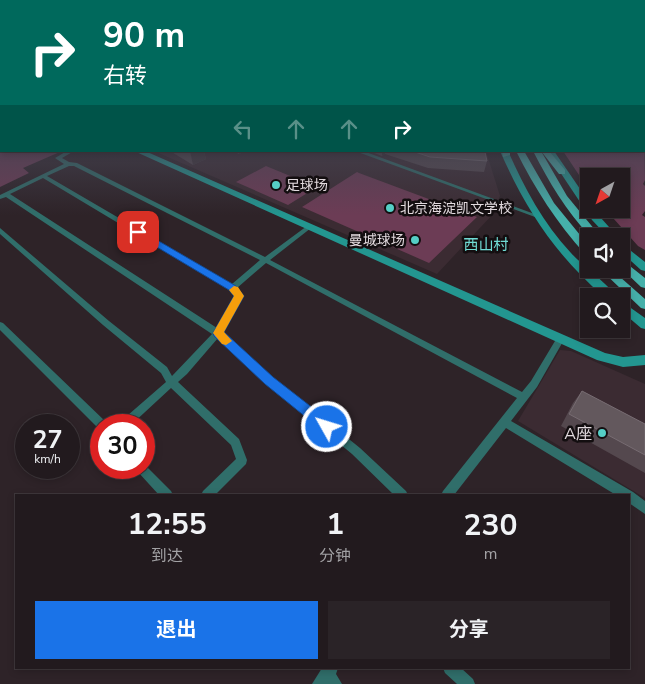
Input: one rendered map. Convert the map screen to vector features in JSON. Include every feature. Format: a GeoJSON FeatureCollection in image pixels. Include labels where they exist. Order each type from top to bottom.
{"type":"FeatureCollection","features":[{"type":"Feature","properties":{"kind":"main road"},"geometry":{"type":"LineString","coordinates":[[521,152],[543,196],[566,228],[580,243]]}},
{"type":"Feature","properties":{"kind":"main road"},"geometry":{"type":"LineString","coordinates":[[537,152],[560,196],[586,228]]}},
{"type":"Feature","properties":{"kind":"main road"},"geometry":{"type":"LineString","coordinates":[[546,152],[562,172]]}},
{"type":"Feature","properties":{"kind":"main road"},"geometry":{"type":"LineString","coordinates":[[630,270],[645,284]]}},
{"type":"Feature","properties":{"kind":"main road"},"geometry":{"type":"LineString","coordinates":[[615,278],[645,305]]}},
{"type":"Feature","properties":{"kind":"street"},"geometry":{"type":"LineString","coordinates":[[68,164],[58,158],[70,152]]}},
{"type":"Feature","properties":{"kind":"street"},"geometry":{"type":"LineString","coordinates":[[140,152],[602,357],[623,362],[645,360]]}},
{"type":"Feature","properties":{"kind":"street"},"geometry":{"type":"LineString","coordinates":[[360,152],[537,216]]}},
{"type":"Feature","properties":{"kind":"street"},"geometry":{"type":"LineString","coordinates":[[505,152],[537,216],[599,288]]}},
{"type":"Feature","properties":{"kind":"street"},"geometry":{"type":"LineString","coordinates":[[551,152],[562,172],[604,228]]}},
{"type":"Feature","properties":{"kind":"street"},"geometry":{"type":"LineString","coordinates":[[3,196],[68,164],[75,164],[265,260],[524,397]]}},
{"type":"Feature","properties":{"kind":"street"},"geometry":{"type":"LineString","coordinates":[[43,176],[233,288],[239,296],[218,333],[171,382],[136,414]]}},
{"type":"Feature","properties":{"kind":"street"},"geometry":{"type":"LineString","coordinates":[[3,196],[218,333],[269,380],[356,451],[401,494]]}},
{"type":"Feature","properties":{"kind":"street"},"geometry":{"type":"LineString","coordinates":[[233,288],[265,260],[310,227]]}},
{"type":"Feature","properties":{"kind":"street"},"geometry":{"type":"LineString","coordinates":[[0,230],[106,323],[164,370],[171,382],[235,442],[242,460],[209,494]]}},
{"type":"Feature","properties":{"kind":"street"},"geometry":{"type":"LineString","coordinates":[[630,254],[645,268]]}},
{"type":"Feature","properties":{"kind":"street"},"geometry":{"type":"LineString","coordinates":[[630,313],[645,325]]}},
{"type":"Feature","properties":{"kind":"street"},"geometry":{"type":"LineString","coordinates":[[0,325],[91,414]]}},
{"type":"Feature","properties":{"kind":"street"},"geometry":{"type":"LineString","coordinates":[[449,494],[534,384],[562,338]]}},
{"type":"Feature","properties":{"kind":"street"},"geometry":{"type":"LineString","coordinates":[[506,422],[625,494]]}},
{"type":"Feature","properties":{"kind":"street"},"geometry":{"type":"LineString","coordinates":[[152,479],[166,494]]}},
{"type":"Feature","properties":{"kind":"street"},"geometry":{"type":"LineString","coordinates":[[630,497],[645,508]]}},
{"type":"Feature","properties":{"kind":"street"},"geometry":{"type":"LineString","coordinates":[[451,669],[468,684]]}},
{"type":"Feature","properties":{"kind":"shaded area"},"geometry":{"type":"Polygon","coordinates":[[[0,152],[60,152],[23,168],[29,173],[0,187],[0,152]]]}},
{"type":"Feature","properties":{"kind":"shaded area","name":"北京海淀凯文学校"},"geometry":{"type":"Polygon","coordinates":[[[156,152],[486,152],[500,196],[493,214],[437,274],[156,152]]]}},
{"type":"Feature","properties":{"kind":"shaded area"},"geometry":{"type":"Polygon","coordinates":[[[564,152],[645,152],[645,180],[643,184],[645,186],[645,211],[642,215],[645,217],[645,250],[638,246],[630,237],[630,228],[622,228],[613,218],[630,218],[630,168],[580,168],[580,177],[564,152]]]}},
{"type":"Feature","properties":{"kind":"shaded area","name":"足球场"},"geometry":{"type":"Polygon","coordinates":[[[266,166],[317,187],[288,205],[236,182],[266,166]]]}},
{"type":"Feature","properties":{"kind":"shaded area","name":"曼城球场"},"geometry":{"type":"Polygon","coordinates":[[[357,172],[477,217],[429,263],[302,207],[357,172]]]}},
{"type":"Feature","properties":{"kind":"shaded area"},"geometry":{"type":"Polygon","coordinates":[[[560,350],[571,351],[645,384],[645,498],[518,421],[560,350]]]}},
{"type":"Feature","properties":{"kind":"building"},"geometry":{"type":"Polygon","coordinates":[[[415,152],[485,152],[487,161],[430,157],[415,152]]]}},
{"type":"Feature","properties":{"kind":"building"},"geometry":{"type":"Polygon","coordinates":[[[582,391],[645,424],[645,455],[569,414],[582,391]]]}},
{"type":"Feature","properties":{"kind":"slow traffic"},"geometry":{"type":"LineString","coordinates":[[226,341],[218,333],[239,296],[234,290]]}},
{"type":"Feature","properties":{"kind":"place","name":"足球场"},"geometry":{"type":"Point","coordinates":[276,185]}},
{"type":"Feature","properties":{"kind":"place","name":"北京海淀凯文学校"},"geometry":{"type":"Point","coordinates":[390,208]}},
{"type":"Feature","properties":{"kind":"place","name":"曼城球场"},"geometry":{"type":"Point","coordinates":[415,240]}},
{"type":"Feature","properties":{"kind":"place","name":"A座"},"geometry":{"type":"Point","coordinates":[602,433]}},
{"type":"Feature","properties":{"kind":"district","name":"西山村"},"geometry":{"type":"Point","coordinates":[486,245]}},
{"type":"Feature","properties":{"kind":"route"},"geometry":{"type":"LineString","coordinates":[[138,232],[233,288],[239,296],[218,333],[269,380],[327,427]]}}]}
